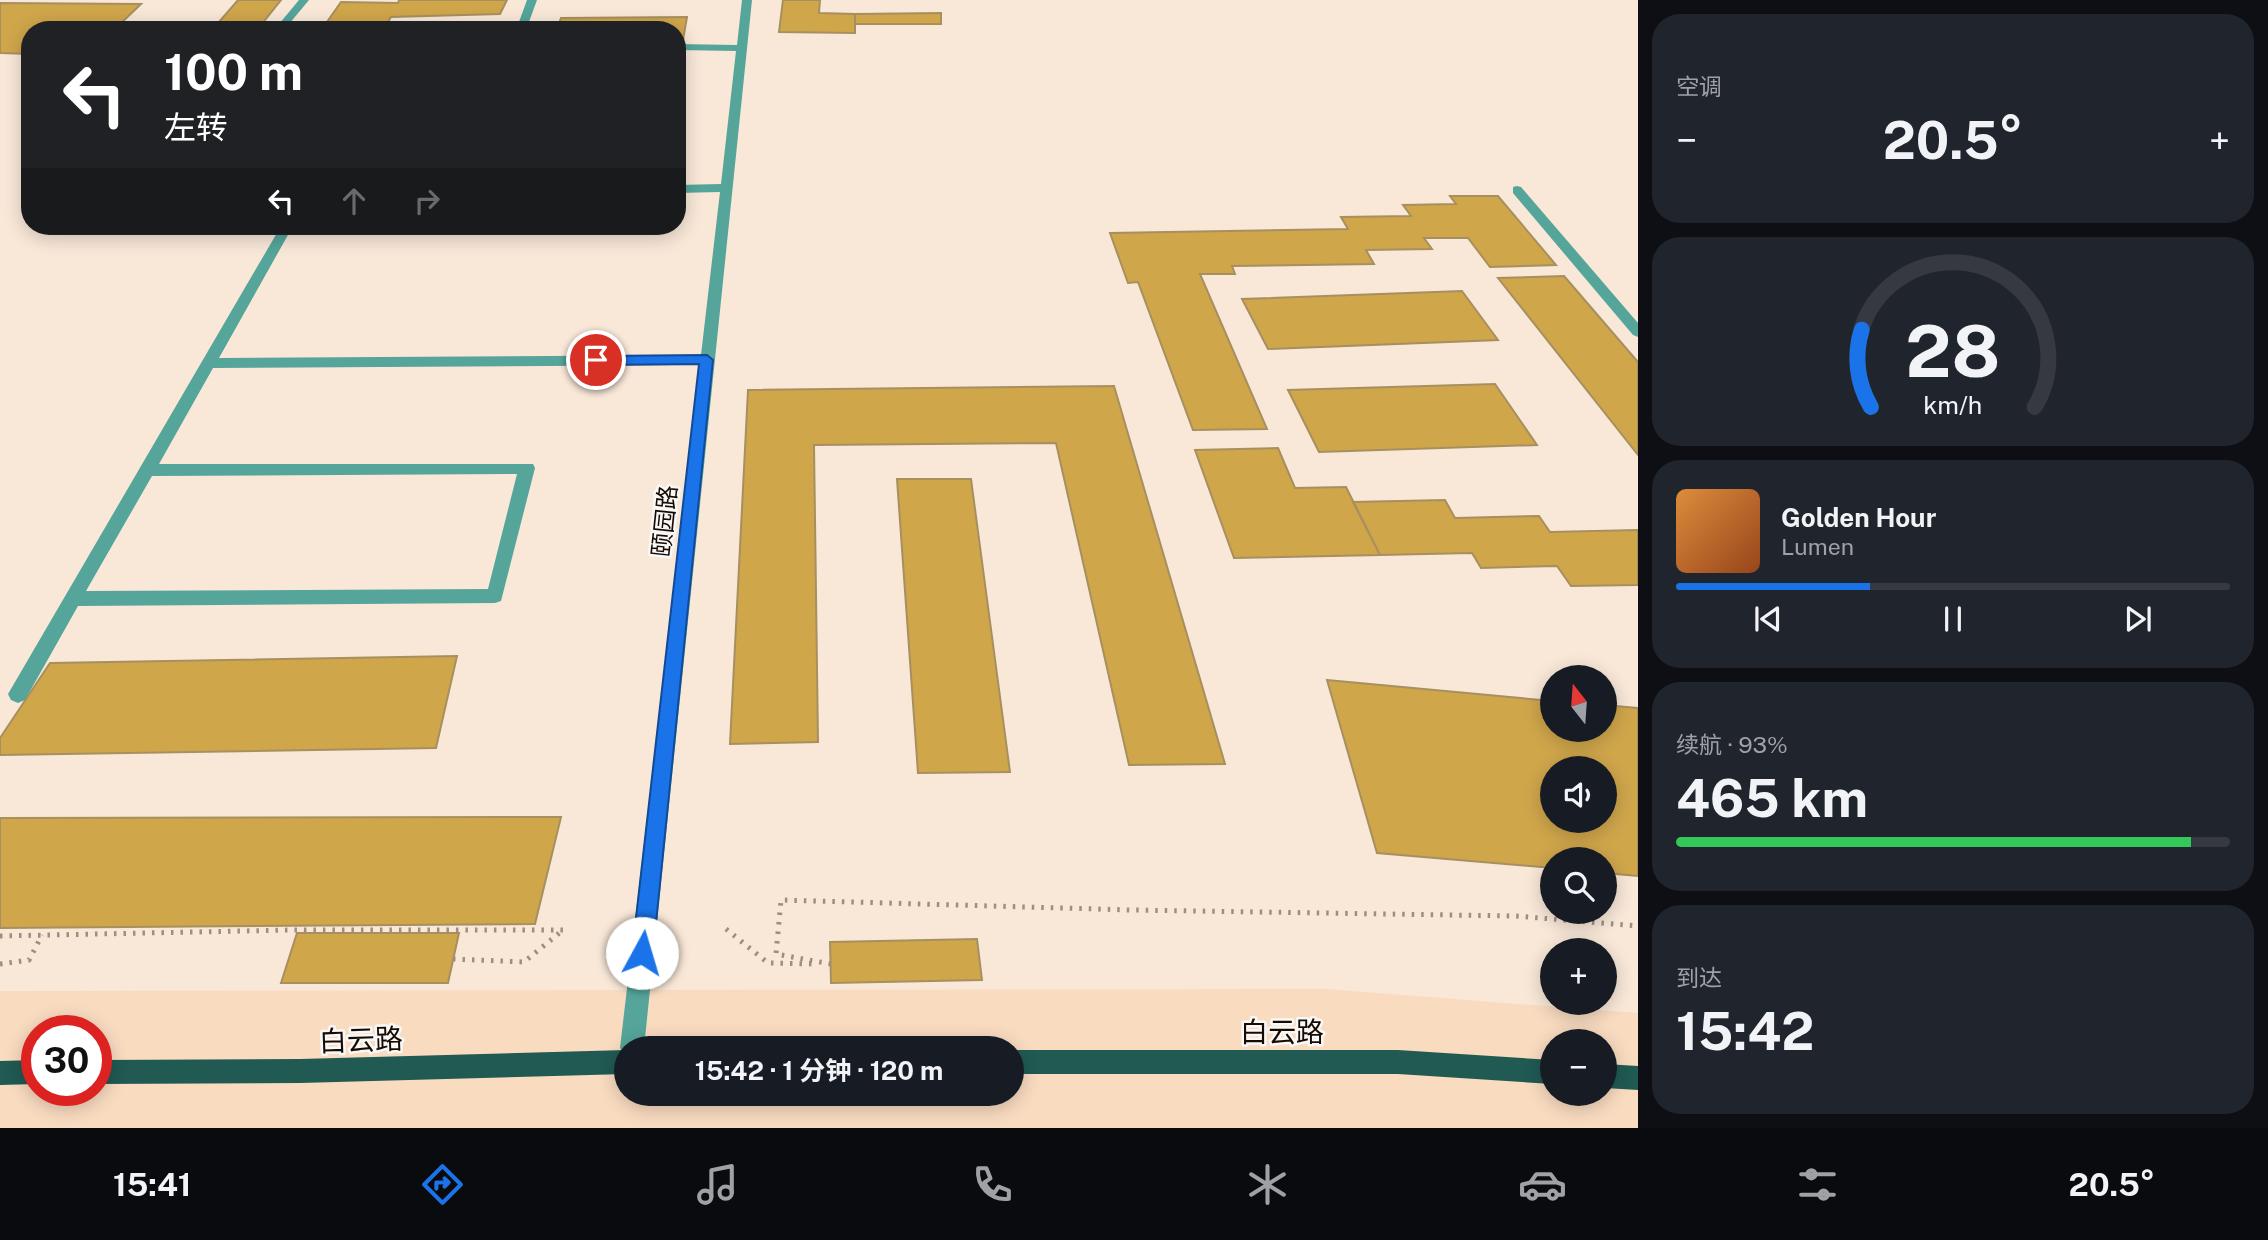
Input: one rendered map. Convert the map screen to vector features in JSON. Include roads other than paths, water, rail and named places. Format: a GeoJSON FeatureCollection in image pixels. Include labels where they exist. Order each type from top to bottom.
{"type":"FeatureCollection","features":[{"type":"Feature","properties":{"kind":"main road","name":"白云路"},"geometry":{"type":"LineString","coordinates":[[112,1072],[300,1071],[614,1062]]}},
{"type":"Feature","properties":{"kind":"main road","name":"白云路"},"geometry":{"type":"LineString","coordinates":[[1024,1062],[1398,1062],[1540,1071]]}},
{"type":"Feature","properties":{"kind":"main road"},"geometry":{"type":"LineString","coordinates":[[0,1073],[21,1072]]}},
{"type":"Feature","properties":{"kind":"main road"},"geometry":{"type":"LineString","coordinates":[[1617,1077],[1638,1078]]}},
{"type":"Feature","properties":{"kind":"street"},"geometry":{"type":"LineString","coordinates":[[286,21],[304,0]]}},
{"type":"Feature","properties":{"kind":"street"},"geometry":{"type":"LineString","coordinates":[[524,21],[532,0]]}},
{"type":"Feature","properties":{"kind":"street","name":"颐园路"},"geometry":{"type":"LineString","coordinates":[[633,1036],[747,0]]}},
{"type":"Feature","properties":{"kind":"street"},"geometry":{"type":"LineString","coordinates":[[686,47],[741,48]]}},
{"type":"Feature","properties":{"kind":"street"},"geometry":{"type":"LineString","coordinates":[[686,189],[725,188]]}},
{"type":"Feature","properties":{"kind":"street"},"geometry":{"type":"LineString","coordinates":[[1517,190],[1638,332]]}},
{"type":"Feature","properties":{"kind":"street"},"geometry":{"type":"LineString","coordinates":[[18,694],[282,235]]}},
{"type":"Feature","properties":{"kind":"street"},"geometry":{"type":"LineString","coordinates":[[208,363],[707,360]]}},
{"type":"Feature","properties":{"kind":"street"},"geometry":{"type":"LineString","coordinates":[[73,599],[495,596],[527,468],[147,470]]}}]}
